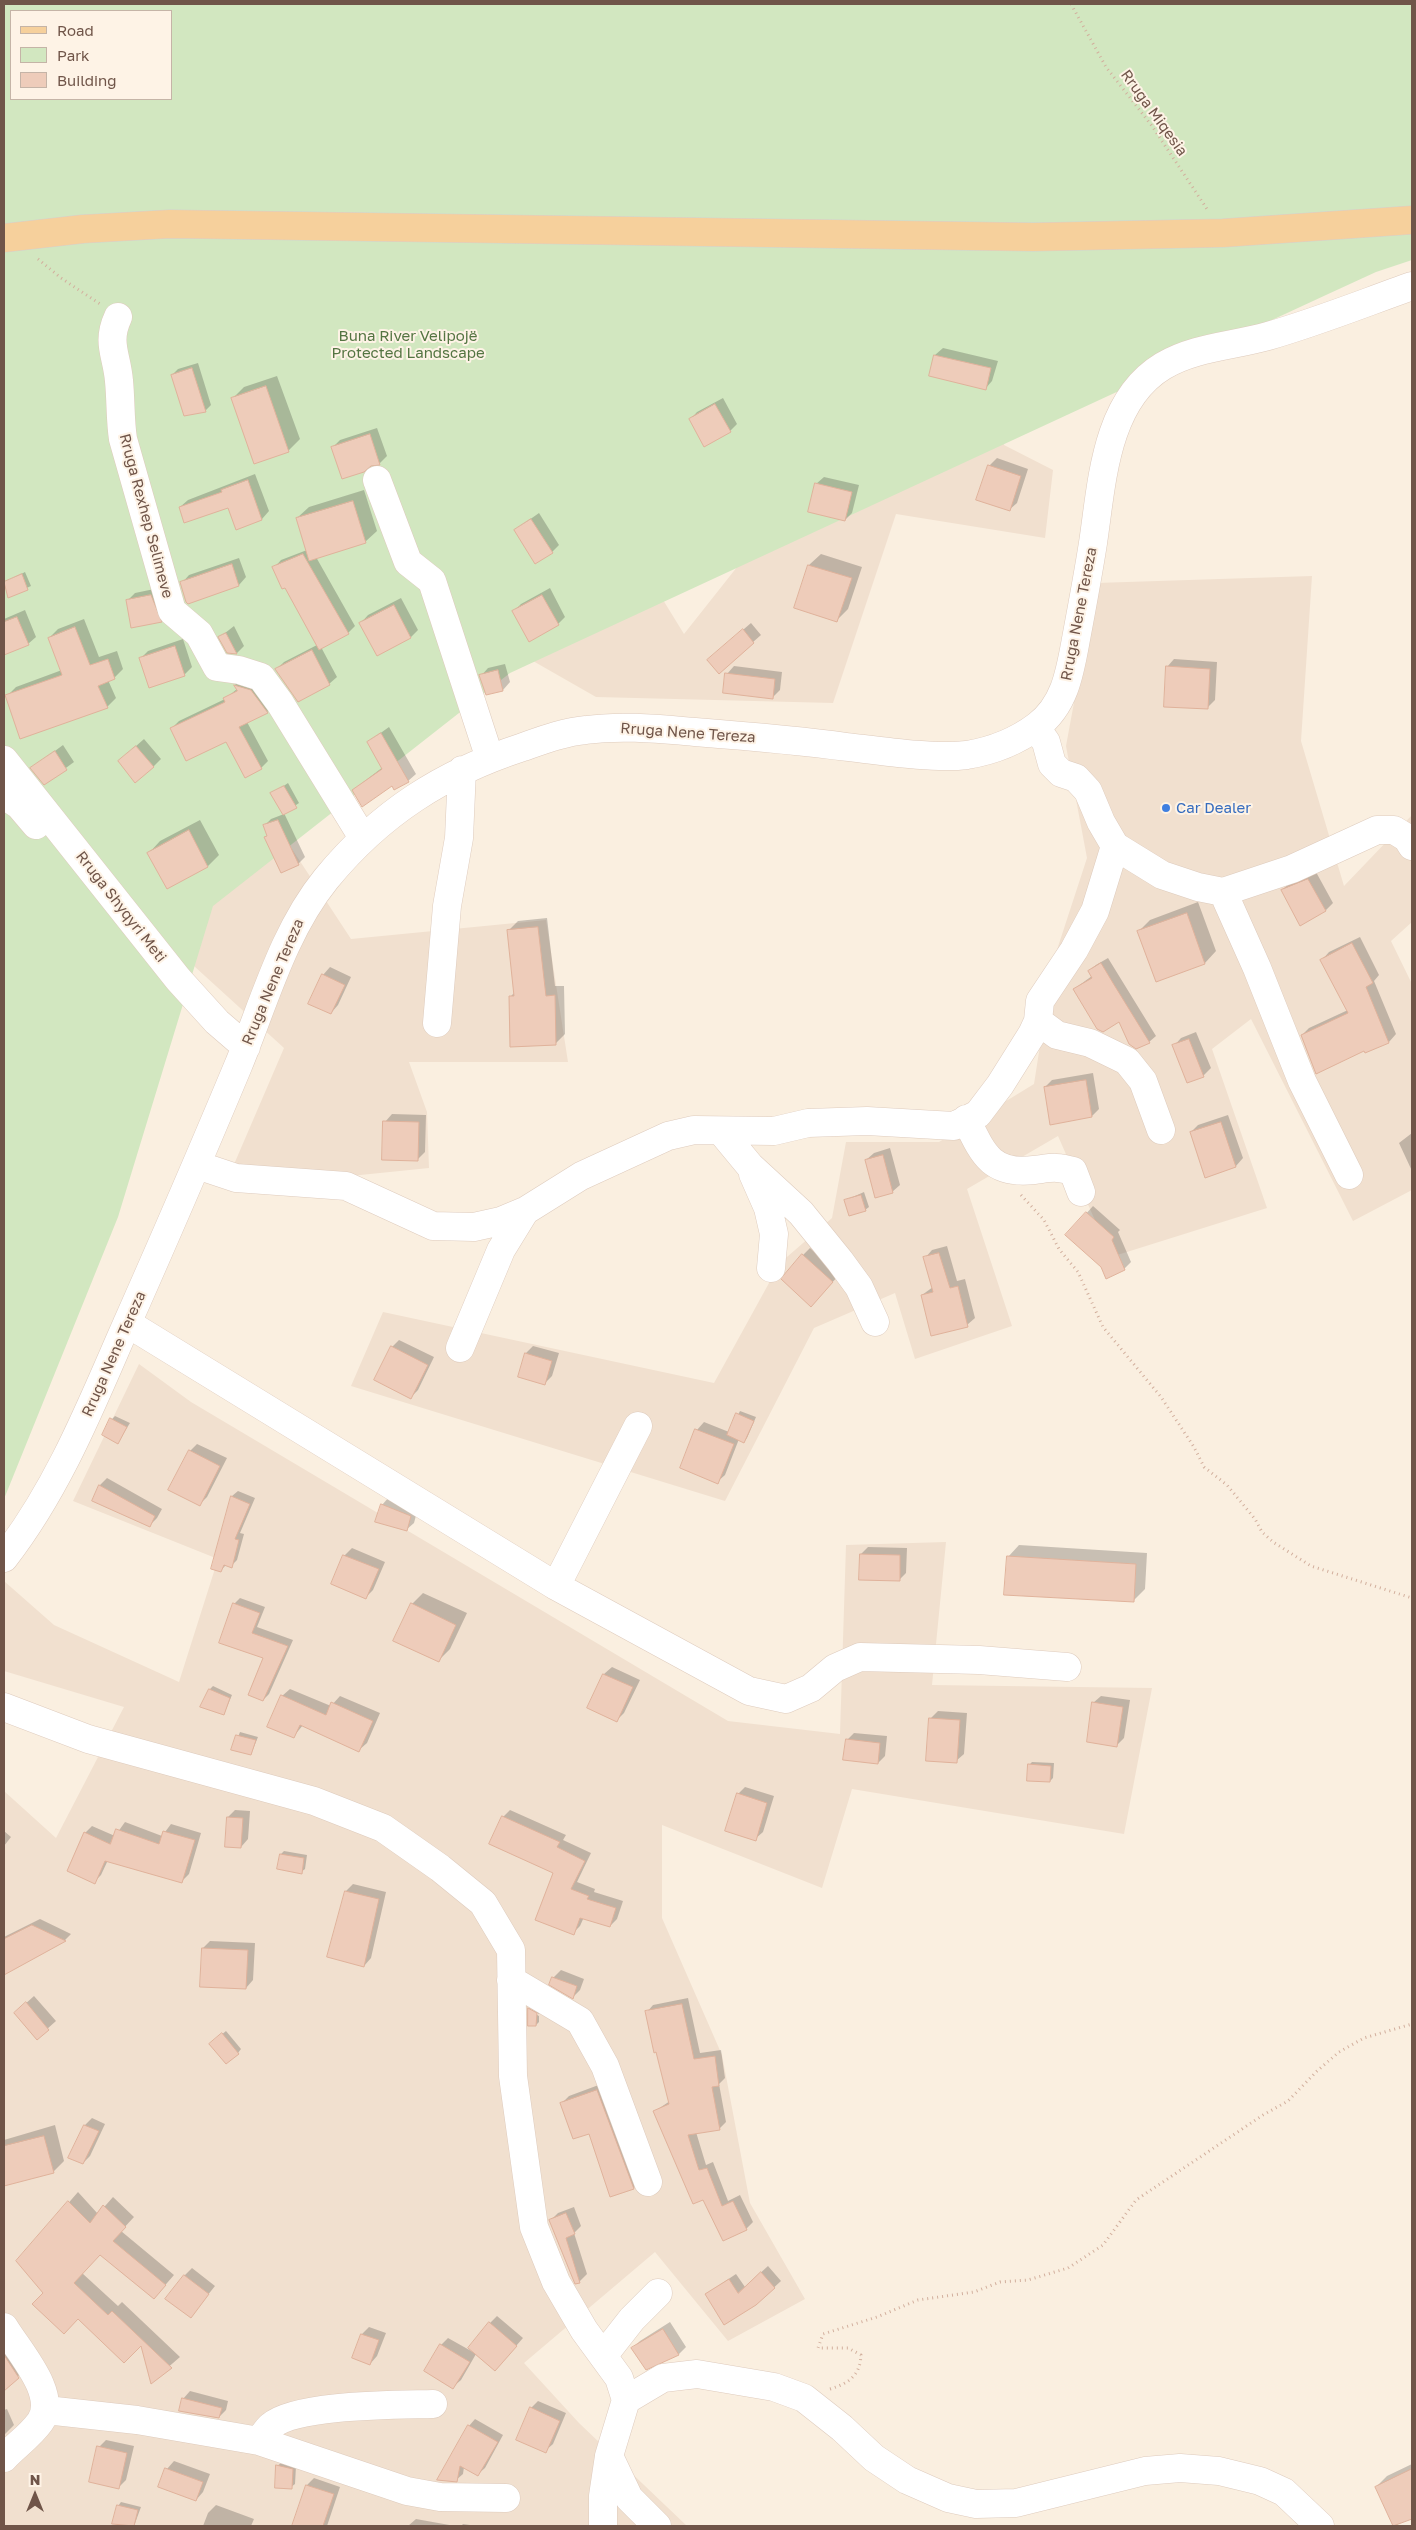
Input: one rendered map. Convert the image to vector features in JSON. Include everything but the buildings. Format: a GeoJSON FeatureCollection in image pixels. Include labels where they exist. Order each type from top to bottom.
{"type":"FeatureCollection","features":[{"type":"Feature","properties":{"kind":"main road"},"geometry":{"type":"LineString","coordinates":[[4,238],[83,229],[170,224],[1033,237],[1223,233],[1412,220]]}},
{"type":"Feature","properties":{"kind":"street","name":"Rruga Nene Tereza"},"geometry":{"type":"LineString","coordinates":[[4,1558],[20,1538],[59,1474],[197,1165],[246,1047],[282,953],[302,914],[324,881],[363,838],[438,782],[462,770],[490,758],[575,732],[631,727],[796,740],[892,753],[963,756],[1002,746],[1036,728],[1057,707],[1069,678],[1112,437],[1125,407],[1142,383],[1164,365],[1203,350],[1279,332],[1412,286]]}},
{"type":"Feature","properties":{"kind":"street","name":"Rruga Rexhep Selimeve"},"geometry":{"type":"LineString","coordinates":[[118,316],[112,330],[112,350],[119,381],[119,411],[123,439],[172,611],[199,634],[217,667],[239,670],[261,677],[280,704],[363,838]]}},
{"type":"Feature","properties":{"kind":"street"},"geometry":{"type":"LineString","coordinates":[[377,480],[408,562],[432,581],[490,758]]}},
{"type":"Feature","properties":{"kind":"street"},"geometry":{"type":"LineString","coordinates":[[1036,728],[1046,742],[1052,764],[1061,773],[1076,778],[1088,790],[1101,822],[1115,846],[1162,875],[1223,892],[1292,869],[1377,830],[1394,830],[1410,842]]}},
{"type":"Feature","properties":{"kind":"street","name":"Rruga Shyqyri Meti"},"geometry":{"type":"LineString","coordinates":[[4,760],[178,979],[216,1022],[246,1047]]}},
{"type":"Feature","properties":{"kind":"street"},"geometry":{"type":"LineString","coordinates":[[437,1023],[447,906],[458,838],[462,770]]}},
{"type":"Feature","properties":{"kind":"street"},"geometry":{"type":"LineString","coordinates":[[4,795],[19,805],[194,1014],[204,1022],[216,1022]]}},
{"type":"Feature","properties":{"kind":"street"},"geometry":{"type":"LineString","coordinates":[[197,1165],[236,1178],[346,1186],[433,1226],[474,1227],[501,1221],[525,1211],[581,1176],[668,1136],[694,1130],[774,1131],[808,1123],[867,1121],[954,1126],[978,1114],[1032,1034],[1038,1021],[1040,1001],[1074,950],[1095,911],[1115,846]]}},
{"type":"Feature","properties":{"kind":"street"},"geometry":{"type":"LineString","coordinates":[[1223,892],[1257,968],[1302,1082],[1349,1175]]}},
{"type":"Feature","properties":{"kind":"street"},"geometry":{"type":"LineString","coordinates":[[1038,1021],[1057,1035],[1090,1043],[1127,1061],[1143,1082],[1160,1130]]}},
{"type":"Feature","properties":{"kind":"street"},"geometry":{"type":"LineString","coordinates":[[966,1119],[981,1150],[994,1164],[1011,1171],[1057,1166],[1065,1168],[1073,1171],[1082,1192]]}},
{"type":"Feature","properties":{"kind":"street"},"geometry":{"type":"LineString","coordinates":[[721,1131],[750,1166],[801,1213],[840,1261],[859,1287],[875,1322]]}},
{"type":"Feature","properties":{"kind":"street"},"geometry":{"type":"LineString","coordinates":[[750,1166],[756,1185],[768,1208],[774,1234],[771,1268]]}},
{"type":"Feature","properties":{"kind":"street"},"geometry":{"type":"LineString","coordinates":[[460,1348],[501,1250],[525,1211]]}},
{"type":"Feature","properties":{"kind":"street"},"geometry":{"type":"LineString","coordinates":[[127,1324],[556,1586],[749,1692],[786,1699],[811,1688],[835,1668],[860,1657],[979,1660],[1067,1667]]}},
{"type":"Feature","properties":{"kind":"street"},"geometry":{"type":"LineString","coordinates":[[556,1586],[638,1426]]}},
{"type":"Feature","properties":{"kind":"street"},"geometry":{"type":"LineString","coordinates":[[4,1706],[88,1739],[314,1801],[383,1828],[440,1868],[483,1903],[511,1950],[513,2076],[534,2227],[556,2282],[584,2330],[619,2378],[626,2400],[609,2456],[602,2496],[602,2526]]}},
{"type":"Feature","properties":{"kind":"street"},"geometry":{"type":"LineString","coordinates":[[511,1980],[580,2021],[605,2066],[648,2182]]}},
{"type":"Feature","properties":{"kind":"street"},"geometry":{"type":"LineString","coordinates":[[603,2356],[632,2319],[658,2293]]}},
{"type":"Feature","properties":{"kind":"street"},"geometry":{"type":"LineString","coordinates":[[4,2327],[46,2395],[46,2410],[39,2424],[4,2458]]}},
{"type":"Feature","properties":{"kind":"street"},"geometry":{"type":"LineString","coordinates":[[626,2400],[663,2378],[697,2374],[774,2386],[804,2398],[842,2428],[874,2458],[908,2480],[948,2498],[976,2504],[1016,2502],[1145,2471],[1180,2468],[1219,2471],[1260,2481],[1284,2492],[1320,2526]]}},
{"type":"Feature","properties":{"kind":"street"},"geometry":{"type":"LineString","coordinates":[[259,2441],[272,2425],[294,2415],[357,2406],[433,2404]]}},
{"type":"Feature","properties":{"kind":"street"},"geometry":{"type":"LineString","coordinates":[[46,2410],[137,2420],[259,2441],[407,2491],[440,2497],[506,2498]]}},
{"type":"Feature","properties":{"kind":"street"},"geometry":{"type":"LineString","coordinates":[[609,2456],[630,2498],[657,2526]]}},
{"type":"Feature","properties":{"kind":"path","name":"Rruga Miqesia"},"geometry":{"type":"LineString","coordinates":[[1071,4],[1106,67],[1152,126],[1223,233]]}},
{"type":"Feature","properties":{"kind":"path"},"geometry":{"type":"LineString","coordinates":[[32,254],[61,278],[118,316]]}},
{"type":"Feature","properties":{"kind":"path"},"geometry":{"type":"LineString","coordinates":[[1011,1171],[1012,1189],[1025,1198],[1044,1220],[1059,1250],[1078,1272],[1103,1327],[1160,1398],[1194,1447],[1204,1467],[1227,1485],[1255,1519],[1262,1532],[1273,1542],[1311,1566],[1412,1598]]}},
{"type":"Feature","properties":{"kind":"path"},"geometry":{"type":"LineString","coordinates":[[804,2398],[838,2386],[851,2379],[860,2369],[861,2354],[848,2348],[818,2348],[822,2334],[877,2317],[918,2300],[974,2292],[1000,2282],[1028,2280],[1068,2268],[1103,2245],[1127,2211],[1145,2193],[1263,2115],[1288,2102],[1317,2070],[1340,2052],[1364,2038],[1412,2024]]}},
{"type":"Feature","properties":{"kind":"shaded area"},"geometry":{"type":"Polygon","coordinates":[[[1020,352],[1004,445],[1053,470],[1045,538],[896,514],[833,703],[596,697],[505,645],[254,791],[351,939],[546,920],[568,1062],[409,1062],[427,1112],[429,1168],[321,1179],[229,1176],[284,1048],[194,966],[4,607],[620,530],[684,634],[760,538],[1020,352]]]}},
{"type":"Feature","properties":{"kind":"shaded area"},"geometry":{"type":"Polygon","coordinates":[[[1312,576],[1301,741],[1344,886],[1412,815],[1412,922],[1391,941],[1412,984],[1412,1190],[1353,1221],[1251,1019],[1212,1049],[1267,1208],[1111,1257],[1058,1136],[967,1189],[1012,1326],[915,1359],[895,1293],[814,1328],[725,1501],[351,1386],[383,1312],[714,1383],[780,1263],[832,1218],[846,1142],[939,1142],[1034,1084],[1053,962],[1087,858],[1066,746],[1096,583],[1312,576]]]}},
{"type":"Feature","properties":{"kind":"shaded area"},"geometry":{"type":"Polygon","coordinates":[[[139,1364],[191,1402],[728,1721],[840,1734],[846,1545],[946,1542],[932,1685],[1152,1688],[1124,1834],[852,1789],[822,1888],[662,1825],[662,1918],[722,2055],[750,2203],[805,2299],[728,2341],[655,2252],[524,2363],[579,2423],[687,2526],[4,2526],[4,1791],[56,1838],[124,1707],[4,1671],[4,1581],[54,1625],[179,1682],[218,1559],[73,1501],[139,1364]]]}},
{"type":"Feature","properties":{"kind":"green space","name":"Buna River Velipojë Protected Landscape"},"geometry":{"type":"Polygon","coordinates":[[[4,4],[1412,4],[1412,260],[1376,272],[510,673],[213,906],[118,1217],[4,1499],[4,4]]]}},
{"type":"Feature","properties":{"kind":"place","name":"Car Dealer"},"geometry":{"type":"Point","coordinates":[1166,808]}}]}
